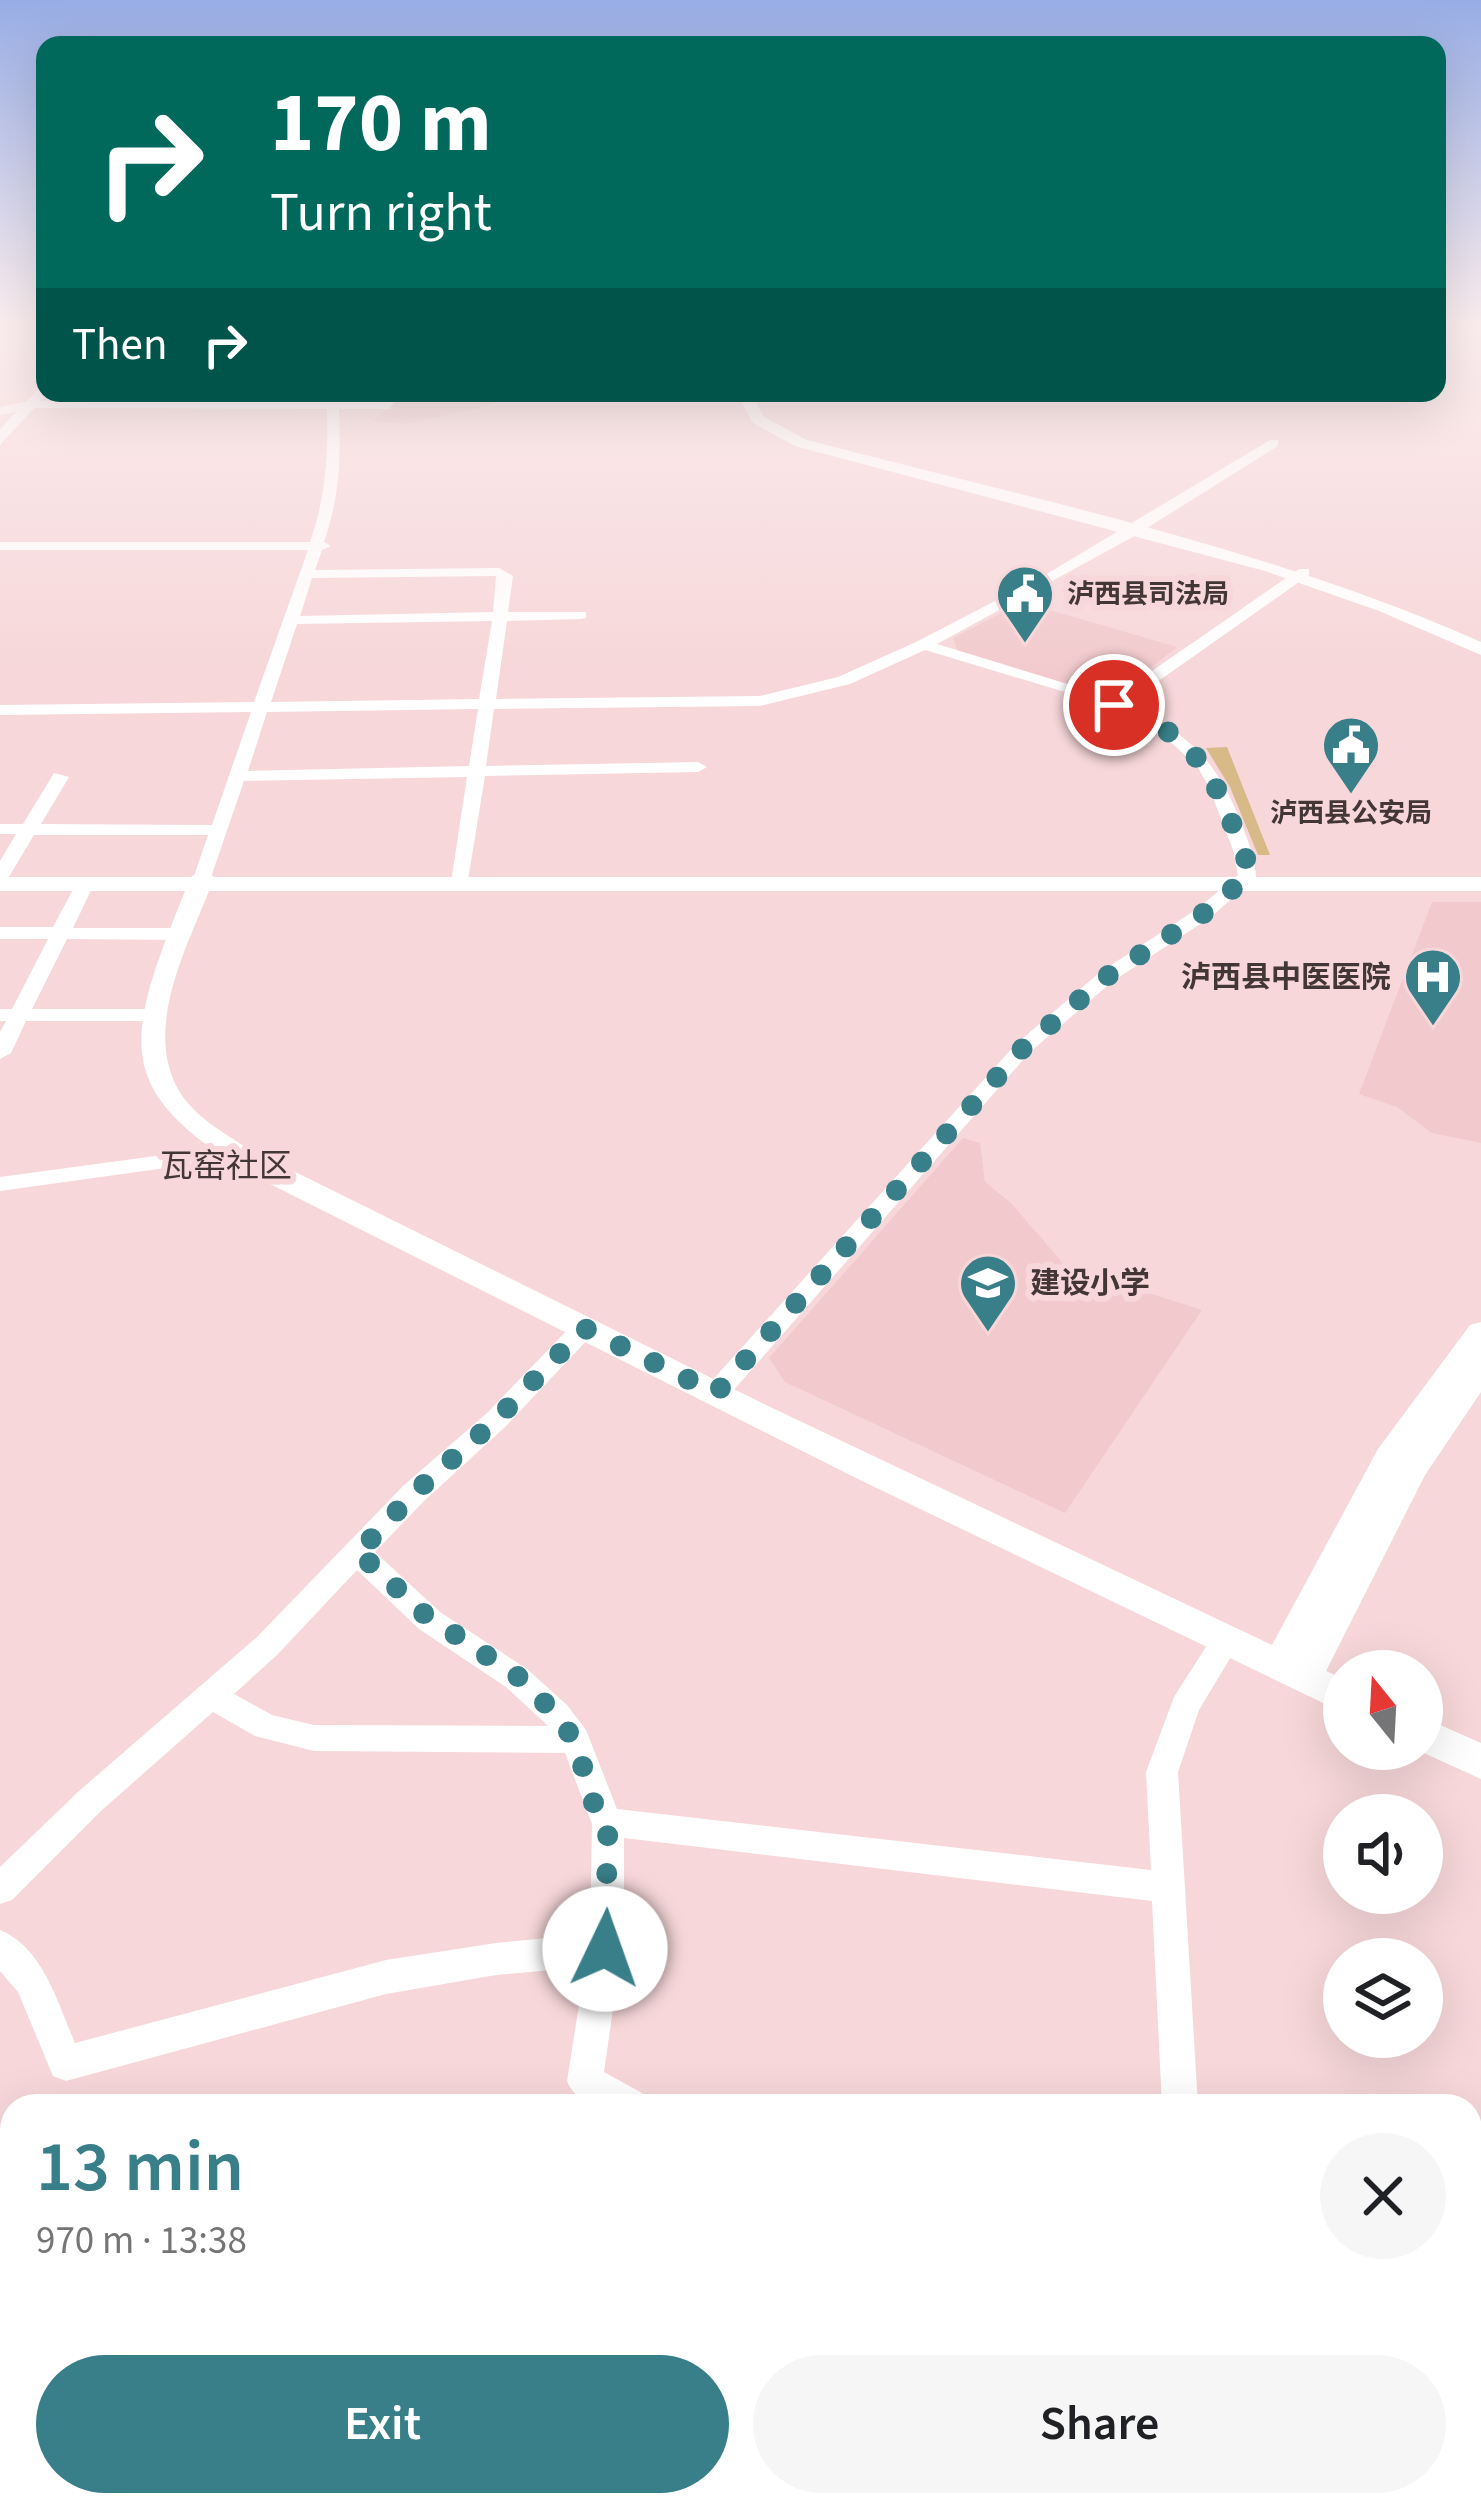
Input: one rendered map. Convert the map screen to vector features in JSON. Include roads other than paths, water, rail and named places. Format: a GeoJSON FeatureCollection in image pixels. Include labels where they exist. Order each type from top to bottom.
{"type":"FeatureCollection","features":[{"type":"Feature","properties":{"kind":"main road"},"geometry":{"type":"LineString","coordinates":[[794,439],[1141,531]]}},
{"type":"Feature","properties":{"kind":"main road"},"geometry":{"type":"LineString","coordinates":[[806,439],[1301,574],[1481,646]]}},
{"type":"Feature","properties":{"kind":"main road"},"geometry":{"type":"LineString","coordinates":[[0,880],[85,884],[461,877],[1481,881]]}},
{"type":"Feature","properties":{"kind":"main road"},"geometry":{"type":"LineString","coordinates":[[0,880],[1243,880]]}},
{"type":"Feature","properties":{"kind":"main road"},"geometry":{"type":"LineString","coordinates":[[207,880],[182,934],[155,1015],[153,1056],[168,1097],[189,1123],[584,1328],[719,1389],[1323,1684]]}},
{"type":"Feature","properties":{"kind":"main road"},"geometry":{"type":"LineString","coordinates":[[207,880],[162,1042],[171,1080],[199,1119],[719,1389],[1226,1640],[1323,1677]]}},
{"type":"Feature","properties":{"kind":"main road"},"geometry":{"type":"LineString","coordinates":[[1295,1667],[1390,1458],[1481,1333]]}},
{"type":"Feature","properties":{"kind":"main road"},"geometry":{"type":"LineString","coordinates":[[1295,1667],[1412,1468],[1481,1367]]}},
{"type":"Feature","properties":{"kind":"main road"},"geometry":{"type":"LineString","coordinates":[[1443,1731],[1481,1749]]}},
{"type":"Feature","properties":{"kind":"main road"},"geometry":{"type":"LineString","coordinates":[[1443,1744],[1481,1762]]}},
{"type":"Feature","properties":{"kind":"street"},"geometry":{"type":"LineString","coordinates":[[207,880],[219,830],[314,574],[334,484],[336,439]]}},
{"type":"Feature","properties":{"kind":"street"},"geometry":{"type":"LineString","coordinates":[[0,710],[264,710],[777,699],[835,687],[1141,531],[1274,443]]}},
{"type":"Feature","properties":{"kind":"street"},"geometry":{"type":"LineString","coordinates":[[0,546],[320,546]]}},
{"type":"Feature","properties":{"kind":"street"},"geometry":{"type":"LineString","coordinates":[[207,880],[246,776],[320,546]]}},
{"type":"Feature","properties":{"kind":"street"},"geometry":{"type":"LineString","coordinates":[[314,574],[506,576],[461,877]]}},
{"type":"Feature","properties":{"kind":"street"},"geometry":{"type":"LineString","coordinates":[[1114,705],[1301,574]]}},
{"type":"Feature","properties":{"kind":"street"},"geometry":{"type":"LineString","coordinates":[[298,620],[581,615]]}},
{"type":"Feature","properties":{"kind":"street"},"geometry":{"type":"LineString","coordinates":[[719,1389],[1023,1048],[1106,977],[1243,880],[1247,862],[1206,766],[1171,734],[1114,705],[923,645]]}},
{"type":"Feature","properties":{"kind":"street"},"geometry":{"type":"LineString","coordinates":[[246,776],[698,766]]}},
{"type":"Feature","properties":{"kind":"street"},"geometry":{"type":"LineString","coordinates":[[0,880],[60,777]]}},
{"type":"Feature","properties":{"kind":"street"},"geometry":{"type":"LineString","coordinates":[[0,829],[219,830]]}},
{"type":"Feature","properties":{"kind":"street"},"geometry":{"type":"LineString","coordinates":[[0,1053],[10,1015],[85,884]]}},
{"type":"Feature","properties":{"kind":"street"},"geometry":{"type":"LineString","coordinates":[[0,933],[182,934]]}},
{"type":"Feature","properties":{"kind":"street"},"geometry":{"type":"LineString","coordinates":[[10,1015],[155,1015]]}},
{"type":"Feature","properties":{"kind":"street"},"geometry":{"type":"LineString","coordinates":[[0,1184],[237,1151]]}},
{"type":"Feature","properties":{"kind":"street"},"geometry":{"type":"LineString","coordinates":[[0,1889],[89,1801],[211,1696],[426,1481],[496,1420],[584,1328]]}},
{"type":"Feature","properties":{"kind":"street"},"geometry":{"type":"LineString","coordinates":[[356,1555],[384,1571],[408,1603],[529,1684],[575,1740],[593,1802],[608,1822],[605,1949],[586,2081],[608,2094]]}},
{"type":"Feature","properties":{"kind":"street"},"geometry":{"type":"LineString","coordinates":[[1179,2094],[1162,1772],[1185,1706],[1226,1640]]}},
{"type":"Feature","properties":{"kind":"street"},"geometry":{"type":"LineString","coordinates":[[211,1696],[266,1727],[314,1738],[575,1740]]}},
{"type":"Feature","properties":{"kind":"street"},"geometry":{"type":"LineString","coordinates":[[608,1822],[1167,1887]]}},
{"type":"Feature","properties":{"kind":"street"},"geometry":{"type":"LineString","coordinates":[[0,1946],[30,1980],[66,2063],[386,1977],[496,1959],[605,1949]]}},
{"type":"Feature","properties":{"kind":"place","name":"泸西县司法局"},"geometry":{"type":"Point","coordinates":[1025,645]}},
{"type":"Feature","properties":{"kind":"place","name":"泸西县公安局"},"geometry":{"type":"Point","coordinates":[1351,796]}},
{"type":"Feature","properties":{"kind":"place","name":"泸西县中医医院"},"geometry":{"type":"Point","coordinates":[1433,1028]}},
{"type":"Feature","properties":{"kind":"place","name":"建设小学"},"geometry":{"type":"Point","coordinates":[988,1334]}},
{"type":"Feature","properties":{"kind":"district","name":"瓦窑社区"},"geometry":{"type":"Point","coordinates":[226,1165]}}]}
